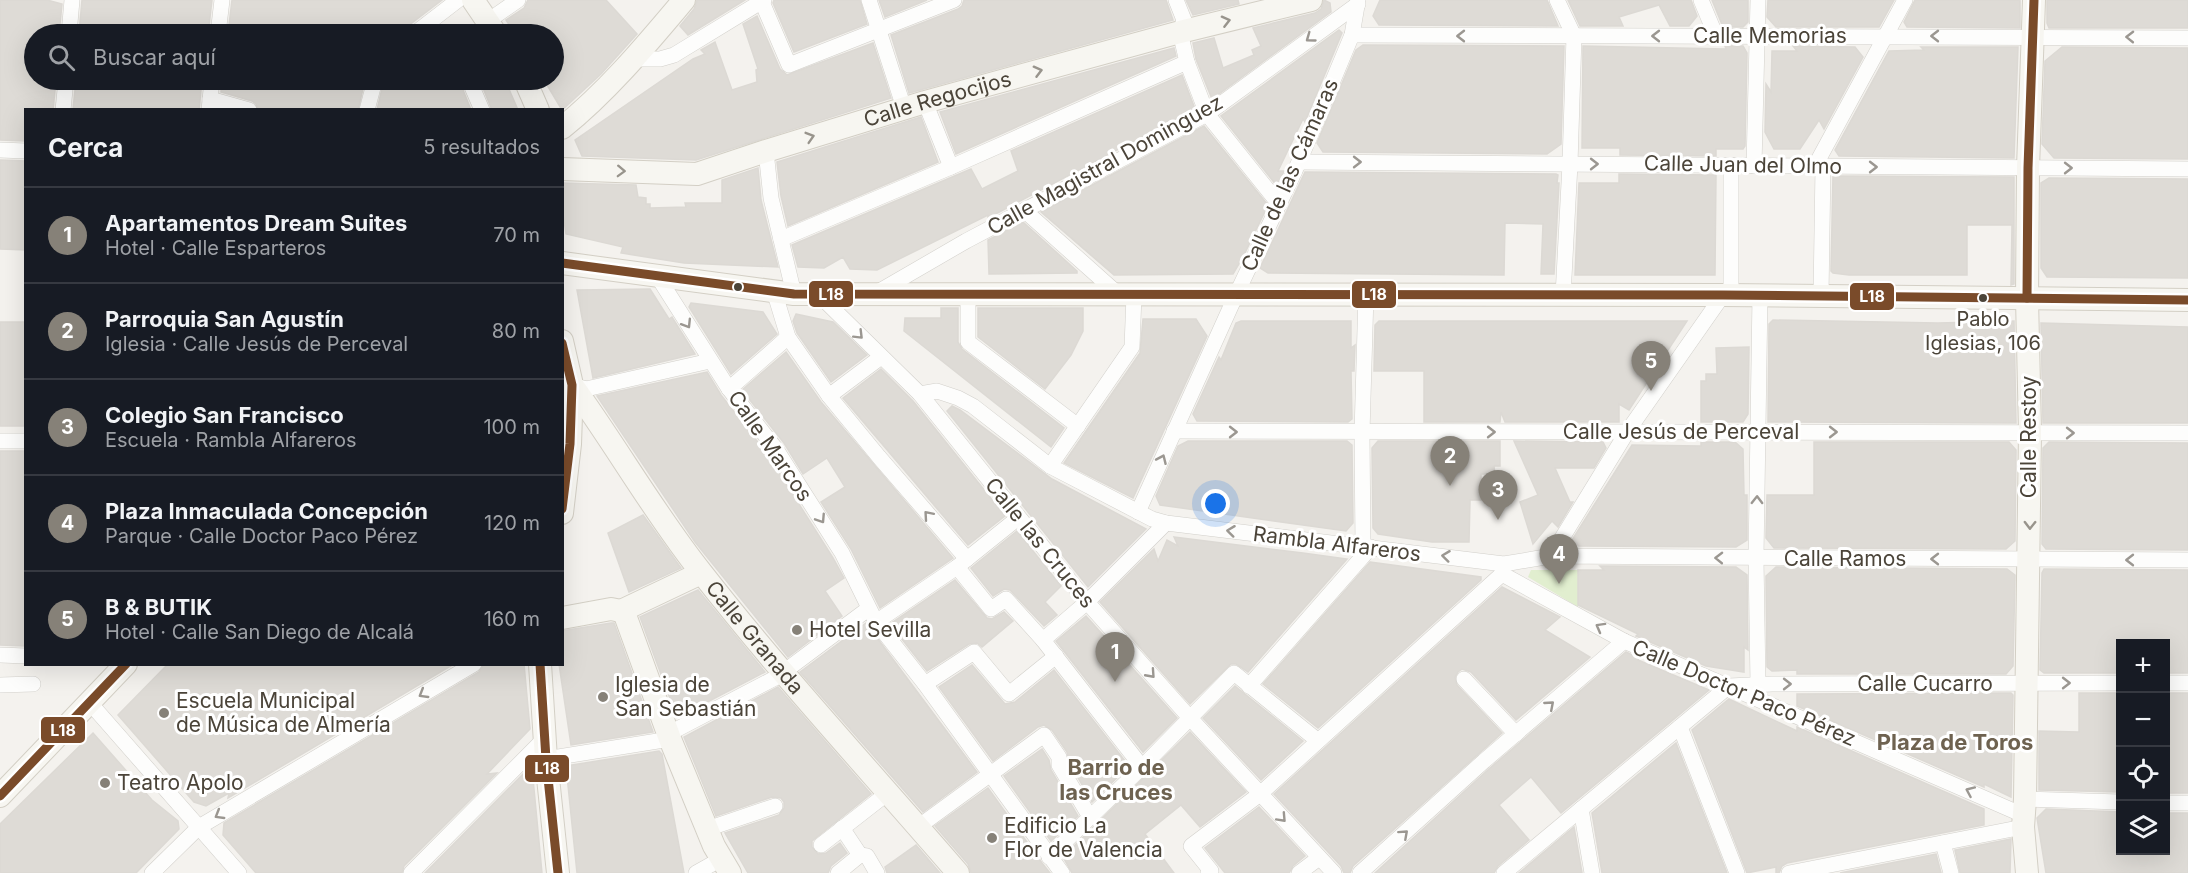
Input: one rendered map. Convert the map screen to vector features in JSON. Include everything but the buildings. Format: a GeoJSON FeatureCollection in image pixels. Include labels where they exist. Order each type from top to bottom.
{"type":"FeatureCollection","features":[{"type":"Feature","properties":{"kind":"street"},"geometry":{"type":"LineString","coordinates":[[70,24],[72,0]]}},
{"type":"Feature","properties":{"kind":"street"},"geometry":{"type":"LineString","coordinates":[[219,24],[222,0]]}},
{"type":"Feature","properties":{"kind":"street"},"geometry":{"type":"LineString","coordinates":[[427,24],[458,0]]}},
{"type":"Feature","properties":{"kind":"street"},"geometry":{"type":"LineString","coordinates":[[473,0],[489,24]]}},
{"type":"Feature","properties":{"kind":"street"},"geometry":{"type":"LineString","coordinates":[[496,24],[518,0]]}},
{"type":"Feature","properties":{"kind":"street"},"geometry":{"type":"LineString","coordinates":[[564,126],[634,59],[684,0]]}},
{"type":"Feature","properties":{"kind":"street"},"geometry":{"type":"LineString","coordinates":[[869,0],[903,108]]}},
{"type":"Feature","properties":{"kind":"street"},"geometry":{"type":"LineString","coordinates":[[634,59],[660,60],[674,55],[763,1],[789,65],[954,0]]}},
{"type":"Feature","properties":{"kind":"street"},"geometry":{"type":"LineString","coordinates":[[1176,0],[1184,20],[1180,32],[1187,62],[1207,114],[1279,204]]}},
{"type":"Feature","properties":{"kind":"street","name":"Calle Regocijos"},"geometry":{"type":"LineString","coordinates":[[564,169],[697,174],[903,108],[1180,32],[1311,0]]}},
{"type":"Feature","properties":{"kind":"street"},"geometry":{"type":"LineString","coordinates":[[1557,0],[1574,36],[1563,296]]}},
{"type":"Feature","properties":{"kind":"street"},"geometry":{"type":"LineString","coordinates":[[1701,0],[1716,36]]}},
{"type":"Feature","properties":{"kind":"street"},"geometry":{"type":"LineString","coordinates":[[1754,166],[1758,0]]}},
{"type":"Feature","properties":{"kind":"street"},"geometry":{"type":"LineString","coordinates":[[1821,296],[1819,166],[1884,36],[1905,0]]}},
{"type":"Feature","properties":{"kind":"street","name":"Calle Restoy"},"geometry":{"type":"LineString","coordinates":[[2027,873],[2024,813],[2030,432],[2027,298],[2028,168],[2034,0]]}},
{"type":"Feature","properties":{"kind":"street","name":"Calle de las Cámaras"},"geometry":{"type":"LineString","coordinates":[[1138,512],[1299,162],[1352,35],[1358,2]]}},
{"type":"Feature","properties":{"kind":"street","name":"Calle Magistral Dominguez"},"geometry":{"type":"LineString","coordinates":[[875,294],[966,241],[1207,114],[1358,2]]}},
{"type":"Feature","properties":{"kind":"street","name":"Calle Memorias"},"geometry":{"type":"LineString","coordinates":[[1352,35],[2188,38]]}},
{"type":"Feature","properties":{"kind":"street"},"geometry":{"type":"LineString","coordinates":[[781,239],[951,168],[1187,62]]}},
{"type":"Feature","properties":{"kind":"street"},"geometry":{"type":"LineString","coordinates":[[63,108],[65,90]]}},
{"type":"Feature","properties":{"kind":"street"},"geometry":{"type":"LineString","coordinates":[[368,108],[372,90]]}},
{"type":"Feature","properties":{"kind":"street"},"geometry":{"type":"LineString","coordinates":[[473,90],[481,108]]}},
{"type":"Feature","properties":{"kind":"street"},"geometry":{"type":"LineString","coordinates":[[522,90],[528,108]]}},
{"type":"Feature","properties":{"kind":"street"},"geometry":{"type":"LineString","coordinates":[[529,90],[537,108]]}},
{"type":"Feature","properties":{"kind":"street"},"geometry":{"type":"LineString","coordinates":[[925,102],[951,168]]}},
{"type":"Feature","properties":{"kind":"street"},"geometry":{"type":"LineString","coordinates":[[209,104],[236,108]]}},
{"type":"Feature","properties":{"kind":"street"},"geometry":{"type":"LineString","coordinates":[[0,150],[24,151]]}},
{"type":"Feature","properties":{"kind":"street"},"geometry":{"type":"LineString","coordinates":[[766,151],[771,198],[781,239],[788,337],[829,396],[962,563],[992,609],[1006,599],[1056,656],[1142,767]]}},
{"type":"Feature","properties":{"kind":"street","name":"Calle Juan del Olmo"},"geometry":{"type":"LineString","coordinates":[[1299,162],[2188,169]]}},
{"type":"Feature","properties":{"kind":"street"},"geometry":{"type":"LineString","coordinates":[[1551,556],[1627,432],[1727,295],[1731,165]]}},
{"type":"Feature","properties":{"kind":"street"},"geometry":{"type":"LineString","coordinates":[[1025,211],[1126,295],[1132,347],[1050,466]]}},
{"type":"Feature","properties":{"kind":"street"},"geometry":{"type":"LineString","coordinates":[[564,263],[784,293],[818,294],[1760,295],[2188,300]]}},
{"type":"Feature","properties":{"kind":"street","name":"Calle Marcos"},"geometry":{"type":"LineString","coordinates":[[656,274],[710,361],[776,449],[842,553],[872,616],[926,684],[1062,873]]}},
{"type":"Feature","properties":{"kind":"street","name":"Calle las Cruces"},"geometry":{"type":"LineString","coordinates":[[818,294],[920,394],[1087,602],[1190,718],[1334,873]]}},
{"type":"Feature","properties":{"kind":"street"},"geometry":{"type":"LineString","coordinates":[[1249,686],[1367,547],[1362,433],[1366,294]]}},
{"type":"Feature","properties":{"kind":"street"},"geometry":{"type":"LineString","coordinates":[[968,295],[968,342],[1078,426]]}},
{"type":"Feature","properties":{"kind":"street"},"geometry":{"type":"LineString","coordinates":[[1758,685],[1756,558],[1760,295]]}},
{"type":"Feature","properties":{"kind":"street"},"geometry":{"type":"LineString","coordinates":[[729,389],[788,337]]}},
{"type":"Feature","properties":{"kind":"street"},"geometry":{"type":"LineString","coordinates":[[564,349],[572,386],[570,444],[564,496]]}},
{"type":"Feature","properties":{"kind":"street"},"geometry":{"type":"LineString","coordinates":[[829,396],[881,357]]}},
{"type":"Feature","properties":{"kind":"street"},"geometry":{"type":"LineString","coordinates":[[572,386],[586,389],[710,361]]}},
{"type":"Feature","properties":{"kind":"street","name":"Calle Granada"},"geometry":{"type":"LineString","coordinates":[[572,386],[605,432],[653,508],[701,573],[958,873]]}},
{"type":"Feature","properties":{"kind":"street","name":"Rambla Alfareros"},"geometry":{"type":"LineString","coordinates":[[920,394],[937,391],[973,406],[1050,466],[1152,519],[1166,523],[1367,547],[1503,569]]}},
{"type":"Feature","properties":{"kind":"street","name":"Calle Jesús de Perceval"},"geometry":{"type":"LineString","coordinates":[[1174,431],[2188,433]]}},
{"type":"Feature","properties":{"kind":"street"},"geometry":{"type":"LineString","coordinates":[[570,444],[589,433],[605,432]]}},
{"type":"Feature","properties":{"kind":"street"},"geometry":{"type":"LineString","coordinates":[[0,441],[24,441]]}},
{"type":"Feature","properties":{"kind":"street"},"geometry":{"type":"LineString","coordinates":[[411,873],[545,749],[669,737],[777,677],[783,671],[872,616],[962,563],[1018,518]]}},
{"type":"Feature","properties":{"kind":"street"},"geometry":{"type":"LineString","coordinates":[[1043,640],[1087,602],[1166,523]]}},
{"type":"Feature","properties":{"kind":"street","name":"Calle Ramos"},"geometry":{"type":"LineString","coordinates":[[1503,569],[1551,556],[2188,560]]}},
{"type":"Feature","properties":{"kind":"street"},"geometry":{"type":"LineString","coordinates":[[1208,873],[1211,871],[1191,846],[1260,794],[1503,569]]}},
{"type":"Feature","properties":{"kind":"street","name":"Calle Doctor Paco Pérez"},"geometry":{"type":"LineString","coordinates":[[1503,569],[1624,641],[2024,813]]}},
{"type":"Feature","properties":{"kind":"street"},"geometry":{"type":"LineString","coordinates":[[621,611],[701,573]]}},
{"type":"Feature","properties":{"kind":"street"},"geometry":{"type":"LineString","coordinates":[[564,618],[615,609],[625,615],[669,737],[707,829],[726,866],[696,873]]}},
{"type":"Feature","properties":{"kind":"street"},"geometry":{"type":"LineString","coordinates":[[1360,873],[1624,641]]}},
{"type":"Feature","properties":{"kind":"street"},"geometry":{"type":"LineString","coordinates":[[926,684],[974,652],[1009,694],[1056,656]]}},
{"type":"Feature","properties":{"kind":"street"},"geometry":{"type":"LineString","coordinates":[[0,655],[24,656]]}},
{"type":"Feature","properties":{"kind":"street"},"geometry":{"type":"LineString","coordinates":[[0,796],[124,666]]}},
{"type":"Feature","properties":{"kind":"street"},"geometry":{"type":"LineString","coordinates":[[152,873],[199,827],[471,666]]}},
{"type":"Feature","properties":{"kind":"street"},"geometry":{"type":"LineString","coordinates":[[540,666],[545,749],[558,873]]}},
{"type":"Feature","properties":{"kind":"street"},"geometry":{"type":"LineString","coordinates":[[1049,857],[1234,673],[1317,740]]}},
{"type":"Feature","properties":{"kind":"street"},"geometry":{"type":"LineString","coordinates":[[1464,679],[1516,734]]}},
{"type":"Feature","properties":{"kind":"street","name":"Calle Cucarro"},"geometry":{"type":"LineString","coordinates":[[1729,686],[2116,683]]}},
{"type":"Feature","properties":{"kind":"street"},"geometry":{"type":"LineString","coordinates":[[2170,683],[2188,683]]}},
{"type":"Feature","properties":{"kind":"street"},"geometry":{"type":"LineString","coordinates":[[0,685],[33,684]]}},
{"type":"Feature","properties":{"kind":"street"},"geometry":{"type":"LineString","coordinates":[[1504,873],[1729,686]]}},
{"type":"Feature","properties":{"kind":"street"},"geometry":{"type":"LineString","coordinates":[[90,703],[239,873]]}},
{"type":"Feature","properties":{"kind":"street"},"geometry":{"type":"LineString","coordinates":[[1680,727],[1737,873]]}},
{"type":"Feature","properties":{"kind":"street"},"geometry":{"type":"LineString","coordinates":[[918,826],[1044,735],[1059,757],[1059,765],[1090,817]]}},
{"type":"Feature","properties":{"kind":"street"},"geometry":{"type":"LineString","coordinates":[[821,845],[889,792]]}},
{"type":"Feature","properties":{"kind":"street"},"geometry":{"type":"LineString","coordinates":[[1789,873],[1943,843],[2024,813],[2116,803]]}},
{"type":"Feature","properties":{"kind":"street"},"geometry":{"type":"LineString","coordinates":[[2170,803],[2188,803]]}},
{"type":"Feature","properties":{"kind":"street"},"geometry":{"type":"LineString","coordinates":[[707,829],[775,806]]}},
{"type":"Feature","properties":{"kind":"street"},"geometry":{"type":"LineString","coordinates":[[1581,809],[1592,873]]}},
{"type":"Feature","properties":{"kind":"street"},"geometry":{"type":"LineString","coordinates":[[842,828],[860,855]]}},
{"type":"Feature","properties":{"kind":"street"},"geometry":{"type":"LineString","coordinates":[[1943,843],[1951,873]]}},
{"type":"Feature","properties":{"kind":"street"},"geometry":{"type":"LineString","coordinates":[[838,873],[860,855],[867,856],[877,873]]}},
{"type":"Feature","properties":{"kind":"street"},"geometry":{"type":"LineString","coordinates":[[1299,873],[1319,858]]}},
{"type":"Feature","properties":{"kind":"green space"},"geometry":{"type":"Polygon","coordinates":[[[1531,570],[1578,570],[1578,607],[1528,577],[1531,570]]]}},
{"type":"Feature","properties":{"kind":"transit line","name":"L18"},"geometry":{"type":"LineString","coordinates":[[2027,298],[2028,168],[2034,0]]}},
{"type":"Feature","properties":{"kind":"transit line","name":"L18"},"geometry":{"type":"LineString","coordinates":[[564,263],[794,294],[1723,295],[2188,300]]}},
{"type":"Feature","properties":{"kind":"transit line","name":"L18"},"geometry":{"type":"LineString","coordinates":[[564,351],[572,385],[570,444],[564,493]]}},
{"type":"Feature","properties":{"kind":"transit line","name":"L18"},"geometry":{"type":"LineString","coordinates":[[0,796],[124,666]]}},
{"type":"Feature","properties":{"kind":"transit line","name":"L18"},"geometry":{"type":"LineString","coordinates":[[540,666],[546,759],[558,873]]}},
{"type":"Feature","properties":{"kind":"place","name":"Pablo Iglesias, 106"},"geometry":{"type":"Point","coordinates":[1983,298]}},
{"type":"Feature","properties":{"kind":"place","name":"B & BUTIK"},"geometry":{"type":"Point","coordinates":[1651,391]}},
{"type":"Feature","properties":{"kind":"place","name":"Parroquia San Agustín"},"geometry":{"type":"Point","coordinates":[1450,486]}},
{"type":"Feature","properties":{"kind":"place","name":"Colegio San Francisco"},"geometry":{"type":"Point","coordinates":[1498,520]}},
{"type":"Feature","properties":{"kind":"place","name":"Plaza Inmaculada Concepción"},"geometry":{"type":"Point","coordinates":[1559,584]}},
{"type":"Feature","properties":{"kind":"place","name":"Hotel Sevilla"},"geometry":{"type":"Point","coordinates":[797,630]}},
{"type":"Feature","properties":{"kind":"place","name":"Apartamentos Dream Suites"},"geometry":{"type":"Point","coordinates":[1115,682]}},
{"type":"Feature","properties":{"kind":"place","name":"Iglesia de San Sebastián"},"geometry":{"type":"Point","coordinates":[603,697]}},
{"type":"Feature","properties":{"kind":"place","name":"Escuela Municipal de Música de Almería"},"geometry":{"type":"Point","coordinates":[164,713]}},
{"type":"Feature","properties":{"kind":"place","name":"Teatro Apolo"},"geometry":{"type":"Point","coordinates":[105,783]}},
{"type":"Feature","properties":{"kind":"place","name":"Edificio La Flor de Valencia"},"geometry":{"type":"Point","coordinates":[992,838]}},
{"type":"Feature","properties":{"kind":"district","name":"Plaza de Toros"},"geometry":{"type":"Point","coordinates":[1955,742]}},
{"type":"Feature","properties":{"kind":"district","name":"Barrio de las Cruces"},"geometry":{"type":"Point","coordinates":[1116,780]}}]}
